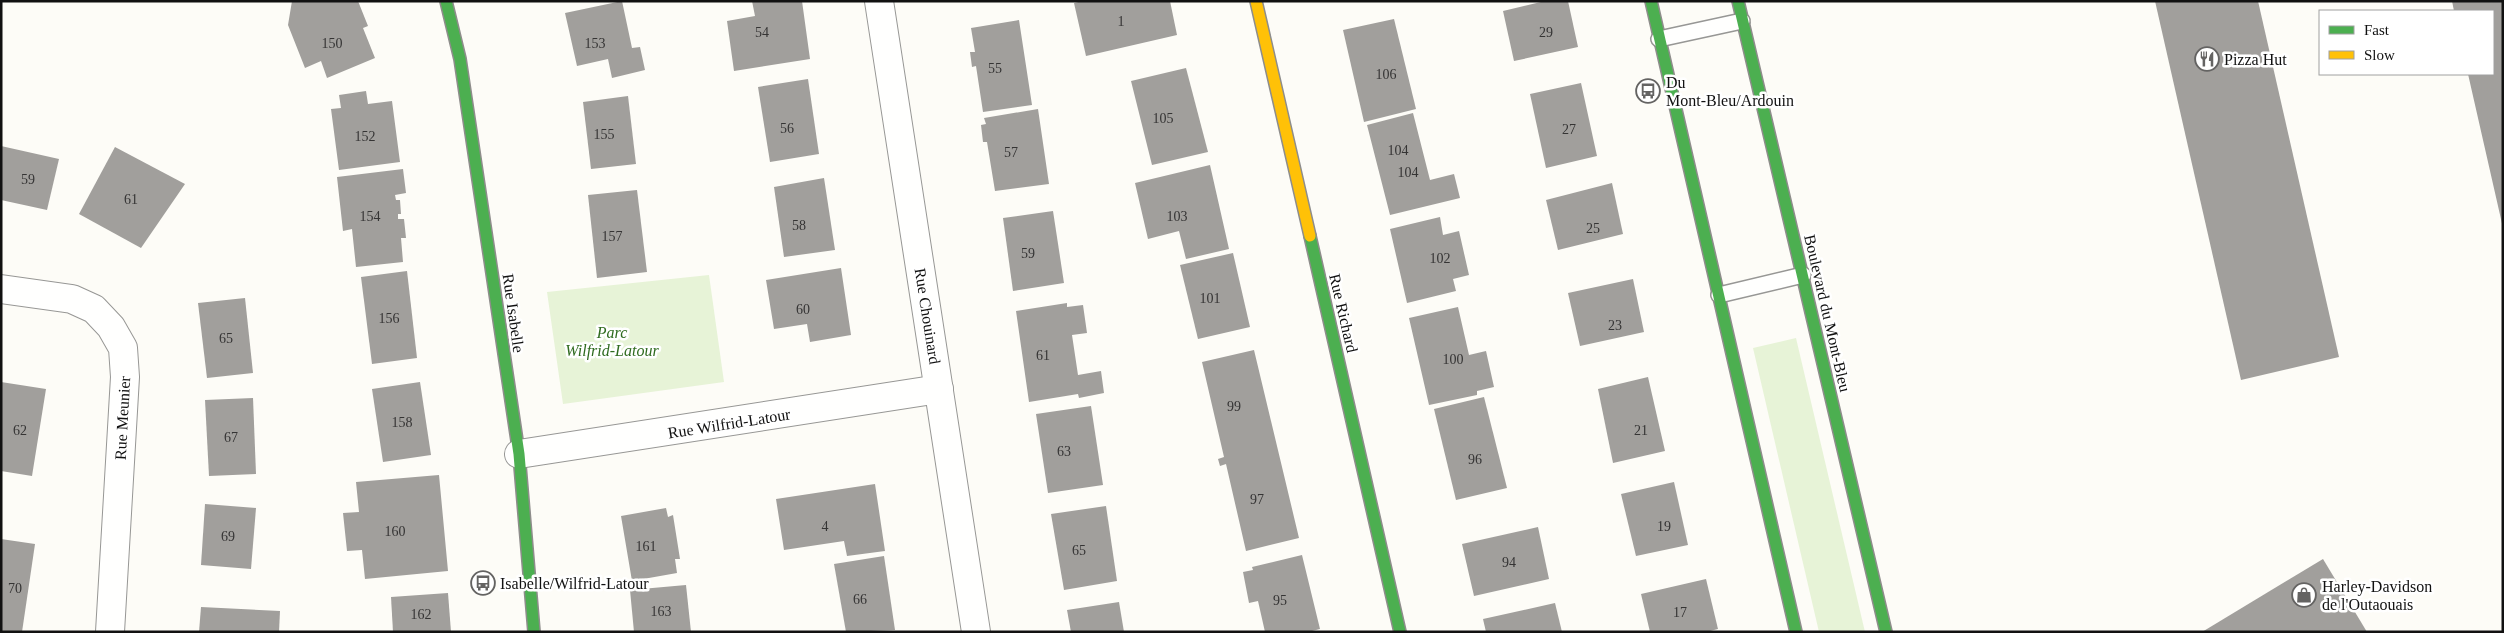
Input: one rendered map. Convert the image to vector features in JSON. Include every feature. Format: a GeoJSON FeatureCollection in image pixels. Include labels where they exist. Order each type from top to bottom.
{"type":"FeatureCollection","features":[{"type":"Feature","properties":{"kind":"street","name":"Rue Isabelle"},"geometry":{"type":"LineString","coordinates":[[446,1],[460,59],[519,454],[534,632]]}},
{"type":"Feature","properties":{"kind":"street","name":"Rue Chouinard"},"geometry":{"type":"LineString","coordinates":[[878,1],[976,632]]}},
{"type":"Feature","properties":{"kind":"street","name":"Rue Richard"},"geometry":{"type":"LineString","coordinates":[[1256,1],[1400,632]]}},
{"type":"Feature","properties":{"kind":"street"},"geometry":{"type":"LineString","coordinates":[[1651,1],[1796,632]]}},
{"type":"Feature","properties":{"kind":"street","name":"Boulevard du Mont-Bleu"},"geometry":{"type":"LineString","coordinates":[[1738,1],[1886,632]]}},
{"type":"Feature","properties":{"kind":"street","name":"Rue Meunier"},"geometry":{"type":"LineString","coordinates":[[1,289],[72,299],[94,309],[111,327],[123,348],[125,377],[110,632]]}},
{"type":"Feature","properties":{"kind":"street","name":"Rue Wilfrid-Latour"},"geometry":{"type":"LineString","coordinates":[[519,454],[939,389]]}},
{"type":"Feature","properties":{"kind":"lane"},"geometry":{"type":"LineString","coordinates":[[1659,39],[1742,21]]}},
{"type":"Feature","properties":{"kind":"lane"},"geometry":{"type":"LineString","coordinates":[[1719,295],[1803,275]]}},
{"type":"Feature","properties":{"kind":"green space","name":"Parc Wilfrid-Latour"},"geometry":{"type":"Polygon","coordinates":[[[709,275],[724,382],[563,404],[547,292],[709,275]]]}},
{"type":"Feature","properties":{"kind":"green space"},"geometry":{"type":"Polygon","coordinates":[[[1796,338],[1865,632],[1819,632],[1753,348],[1796,338]]]}},
{"type":"Feature","properties":{"kind":"building"},"geometry":{"type":"Polygon","coordinates":[[[292,1],[358,1],[368,26],[363,28],[375,58],[327,78],[321,61],[305,68],[288,25],[292,1]]]}},
{"type":"Feature","properties":{"kind":"building"},"geometry":{"type":"Polygon","coordinates":[[[622,1],[632,48],[640,47],[645,70],[612,78],[608,59],[577,66],[565,13],[622,1]]]}},
{"type":"Feature","properties":{"kind":"building"},"geometry":{"type":"Polygon","coordinates":[[[752,1],[802,1],[810,59],[734,71],[727,21],[755,16],[752,1]]]}},
{"type":"Feature","properties":{"kind":"building"},"geometry":{"type":"Polygon","coordinates":[[[1083,1],[1170,1],[1177,35],[1086,56],[1074,3],[1083,1]]]}},
{"type":"Feature","properties":{"kind":"building"},"geometry":{"type":"Polygon","coordinates":[[[1545,1],[1568,1],[1578,47],[1514,61],[1503,11],[1545,1]]]}},
{"type":"Feature","properties":{"kind":"building"},"geometry":{"type":"Polygon","coordinates":[[[2155,1],[2258,1],[2339,357],[2241,380],[2155,1]]]}},
{"type":"Feature","properties":{"kind":"building"},"geometry":{"type":"Polygon","coordinates":[[[2452,1],[2503,1],[2503,228],[2468,75],[2494,75],[2494,10],[2454,10],[2452,1]]]}},
{"type":"Feature","properties":{"kind":"building"},"geometry":{"type":"Polygon","coordinates":[[[1394,19],[1416,109],[1364,122],[1343,30],[1394,19]]]}},
{"type":"Feature","properties":{"kind":"building"},"geometry":{"type":"Polygon","coordinates":[[[1019,20],[1032,105],[983,112],[976,66],[972,67],[970,52],[975,52],[971,28],[1019,20]]]}},
{"type":"Feature","properties":{"kind":"building"},"geometry":{"type":"Polygon","coordinates":[[[1186,68],[1208,152],[1152,165],[1131,81],[1186,68]]]}},
{"type":"Feature","properties":{"kind":"building"},"geometry":{"type":"Polygon","coordinates":[[[808,79],[819,154],[770,162],[758,87],[808,79]]]}},
{"type":"Feature","properties":{"kind":"building"},"geometry":{"type":"Polygon","coordinates":[[[1581,83],[1597,156],[1546,168],[1530,94],[1581,83]]]}},
{"type":"Feature","properties":{"kind":"building"},"geometry":{"type":"Polygon","coordinates":[[[366,91],[368,104],[392,101],[400,162],[339,170],[331,109],[341,108],[339,95],[366,91]]]}},
{"type":"Feature","properties":{"kind":"building"},"geometry":{"type":"Polygon","coordinates":[[[628,96],[636,164],[591,169],[583,102],[628,96]]]}},
{"type":"Feature","properties":{"kind":"building"},"geometry":{"type":"Polygon","coordinates":[[[1038,109],[1049,184],[995,191],[987,142],[983,142],[981,125],[986,124],[984,118],[1038,109]]]}},
{"type":"Feature","properties":{"kind":"building"},"geometry":{"type":"Polygon","coordinates":[[[1413,113],[1430,180],[1454,174],[1460,198],[1390,215],[1367,125],[1413,113]]]}},
{"type":"Feature","properties":{"kind":"building"},"geometry":{"type":"Polygon","coordinates":[[[1,146],[59,159],[47,210],[1,200],[1,146]]]}},
{"type":"Feature","properties":{"kind":"building"},"geometry":{"type":"Polygon","coordinates":[[[115,147],[185,184],[141,248],[79,214],[115,147]]]}},
{"type":"Feature","properties":{"kind":"building"},"geometry":{"type":"Polygon","coordinates":[[[1210,165],[1229,249],[1186,259],[1179,231],[1148,239],[1135,183],[1210,165]]]}},
{"type":"Feature","properties":{"kind":"building"},"geometry":{"type":"Polygon","coordinates":[[[403,169],[406,193],[395,195],[396,200],[400,200],[401,214],[398,214],[398,219],[404,219],[406,238],[401,238],[403,262],[356,267],[352,229],[343,231],[337,177],[403,169]]]}},
{"type":"Feature","properties":{"kind":"building"},"geometry":{"type":"Polygon","coordinates":[[[824,178],[835,250],[784,257],[774,187],[824,178]]]}},
{"type":"Feature","properties":{"kind":"building"},"geometry":{"type":"Polygon","coordinates":[[[1612,183],[1623,234],[1558,250],[1546,200],[1612,183]]]}},
{"type":"Feature","properties":{"kind":"building"},"geometry":{"type":"Polygon","coordinates":[[[637,190],[647,272],[597,278],[588,195],[637,190]]]}},
{"type":"Feature","properties":{"kind":"building"},"geometry":{"type":"Polygon","coordinates":[[[1053,211],[1064,283],[1013,291],[1003,218],[1053,211]]]}},
{"type":"Feature","properties":{"kind":"building"},"geometry":{"type":"Polygon","coordinates":[[[1440,217],[1443,235],[1459,231],[1469,275],[1453,279],[1456,291],[1407,303],[1390,229],[1440,217]]]}},
{"type":"Feature","properties":{"kind":"building"},"geometry":{"type":"Polygon","coordinates":[[[1233,253],[1250,327],[1198,339],[1180,265],[1233,253]]]}},
{"type":"Feature","properties":{"kind":"building"},"geometry":{"type":"Polygon","coordinates":[[[841,268],[851,335],[810,342],[807,324],[774,329],[766,280],[841,268]]]}},
{"type":"Feature","properties":{"kind":"building"},"geometry":{"type":"Polygon","coordinates":[[[407,271],[417,358],[372,364],[361,277],[407,271]]]}},
{"type":"Feature","properties":{"kind":"building"},"geometry":{"type":"Polygon","coordinates":[[[1633,279],[1644,332],[1580,346],[1568,293],[1633,279]]]}},
{"type":"Feature","properties":{"kind":"building"},"geometry":{"type":"Polygon","coordinates":[[[245,298],[253,373],[207,378],[198,303],[245,298]]]}},
{"type":"Feature","properties":{"kind":"building"},"geometry":{"type":"Polygon","coordinates":[[[1067,303],[1067,307],[1083,305],[1087,333],[1072,335],[1078,375],[1101,371],[1104,393],[1079,398],[1078,394],[1029,402],[1016,311],[1067,303]]]}},
{"type":"Feature","properties":{"kind":"building"},"geometry":{"type":"Polygon","coordinates":[[[1458,307],[1469,355],[1486,351],[1494,387],[1477,391],[1477,395],[1429,405],[1409,318],[1458,307]]]}},
{"type":"Feature","properties":{"kind":"building"},"geometry":{"type":"Polygon","coordinates":[[[1254,350],[1299,538],[1246,551],[1226,464],[1220,466],[1218,459],[1224,457],[1202,362],[1254,350]]]}},
{"type":"Feature","properties":{"kind":"building"},"geometry":{"type":"Polygon","coordinates":[[[1648,377],[1665,451],[1613,463],[1598,389],[1648,377]]]}},
{"type":"Feature","properties":{"kind":"building"},"geometry":{"type":"Polygon","coordinates":[[[1,382],[46,389],[32,476],[1,471],[1,382]]]}},
{"type":"Feature","properties":{"kind":"building"},"geometry":{"type":"Polygon","coordinates":[[[420,382],[431,455],[383,462],[372,389],[420,382]]]}},
{"type":"Feature","properties":{"kind":"building"},"geometry":{"type":"Polygon","coordinates":[[[1484,397],[1507,488],[1456,500],[1434,409],[1484,397]]]}},
{"type":"Feature","properties":{"kind":"building"},"geometry":{"type":"Polygon","coordinates":[[[253,398],[256,474],[209,476],[205,400],[253,398]]]}},
{"type":"Feature","properties":{"kind":"building"},"geometry":{"type":"Polygon","coordinates":[[[1091,406],[1103,485],[1048,493],[1036,414],[1091,406]]]}},
{"type":"Feature","properties":{"kind":"building"},"geometry":{"type":"Polygon","coordinates":[[[439,475],[448,571],[365,579],[362,550],[347,551],[343,513],[359,512],[356,482],[439,475]]]}},
{"type":"Feature","properties":{"kind":"building"},"geometry":{"type":"Polygon","coordinates":[[[1674,482],[1688,545],[1636,556],[1621,494],[1674,482]]]}},
{"type":"Feature","properties":{"kind":"building"},"geometry":{"type":"Polygon","coordinates":[[[875,484],[885,551],[847,556],[844,541],[784,550],[776,499],[875,484]]]}},
{"type":"Feature","properties":{"kind":"building"},"geometry":{"type":"Polygon","coordinates":[[[205,504],[256,508],[251,569],[201,565],[205,504]]]}},
{"type":"Feature","properties":{"kind":"building"},"geometry":{"type":"Polygon","coordinates":[[[1106,506],[1117,581],[1064,590],[1051,514],[1106,506]]]}},
{"type":"Feature","properties":{"kind":"building"},"geometry":{"type":"Polygon","coordinates":[[[666,508],[668,517],[673,515],[680,559],[675,559],[677,573],[632,581],[621,516],[666,508]]]}},
{"type":"Feature","properties":{"kind":"building"},"geometry":{"type":"Polygon","coordinates":[[[1538,527],[1549,579],[1474,596],[1462,544],[1538,527]]]}},
{"type":"Feature","properties":{"kind":"building"},"geometry":{"type":"Polygon","coordinates":[[[1,539],[35,544],[22,632],[1,632],[1,539]]]}},
{"type":"Feature","properties":{"kind":"building"},"geometry":{"type":"Polygon","coordinates":[[[1302,555],[1320,629],[1308,632],[1265,632],[1258,601],[1249,603],[1243,572],[1253,570],[1252,567],[1302,555]]]}},
{"type":"Feature","properties":{"kind":"building"},"geometry":{"type":"Polygon","coordinates":[[[884,556],[895,630],[846,632],[834,564],[884,556]]]}},
{"type":"Feature","properties":{"kind":"building","name":"Harley-Davidson de l'Outaouais"},"geometry":{"type":"Polygon","coordinates":[[[2323,559],[2367,632],[2202,632],[2323,559]]]}},
{"type":"Feature","properties":{"kind":"building"},"geometry":{"type":"Polygon","coordinates":[[[1706,579],[1718,629],[1706,632],[1650,632],[1641,594],[1706,579]]]}},
{"type":"Feature","properties":{"kind":"building"},"geometry":{"type":"Polygon","coordinates":[[[686,585],[691,632],[634,632],[630,590],[686,585]]]}},
{"type":"Feature","properties":{"kind":"building"},"geometry":{"type":"Polygon","coordinates":[[[448,593],[451,632],[393,632],[391,597],[448,593]]]}},
{"type":"Feature","properties":{"kind":"building"},"geometry":{"type":"Polygon","coordinates":[[[1119,602],[1124,632],[1071,632],[1067,610],[1119,602]]]}},
{"type":"Feature","properties":{"kind":"building"},"geometry":{"type":"Polygon","coordinates":[[[1555,603],[1562,632],[1486,632],[1483,619],[1555,603]]]}},
{"type":"Feature","properties":{"kind":"building"},"geometry":{"type":"Polygon","coordinates":[[[201,607],[280,611],[279,632],[199,632],[201,607]]]}},
{"type":"Feature","properties":{"kind":"traffic: fast"},"geometry":{"type":"LineString","coordinates":[[446,1],[460,59],[519,454],[534,632]]}},
{"type":"Feature","properties":{"kind":"traffic: fast"},"geometry":{"type":"LineString","coordinates":[[1651,1],[1796,632]]}},
{"type":"Feature","properties":{"kind":"traffic: fast"},"geometry":{"type":"LineString","coordinates":[[1738,1],[1886,632]]}},
{"type":"Feature","properties":{"kind":"traffic: fast"},"geometry":{"type":"LineString","coordinates":[[1310,236],[1400,632]]}},
{"type":"Feature","properties":{"kind":"traffic: slow"},"geometry":{"type":"LineString","coordinates":[[1256,1],[1310,236]]}},
{"type":"Feature","properties":{"kind":"place","name":"Pizza Hut"},"geometry":{"type":"Point","coordinates":[2207,59]}},
{"type":"Feature","properties":{"kind":"place","name":"Du Mont-Bleu/Ardouin"},"geometry":{"type":"Point","coordinates":[1648,91]}},
{"type":"Feature","properties":{"kind":"place","name":"Isabelle/Wilfrid-Latour"},"geometry":{"type":"Point","coordinates":[483,583]}},
{"type":"Feature","properties":{"kind":"place","name":"Harley-Davidson de l'Outaouais"},"geometry":{"type":"Point","coordinates":[2304,595]}}]}
